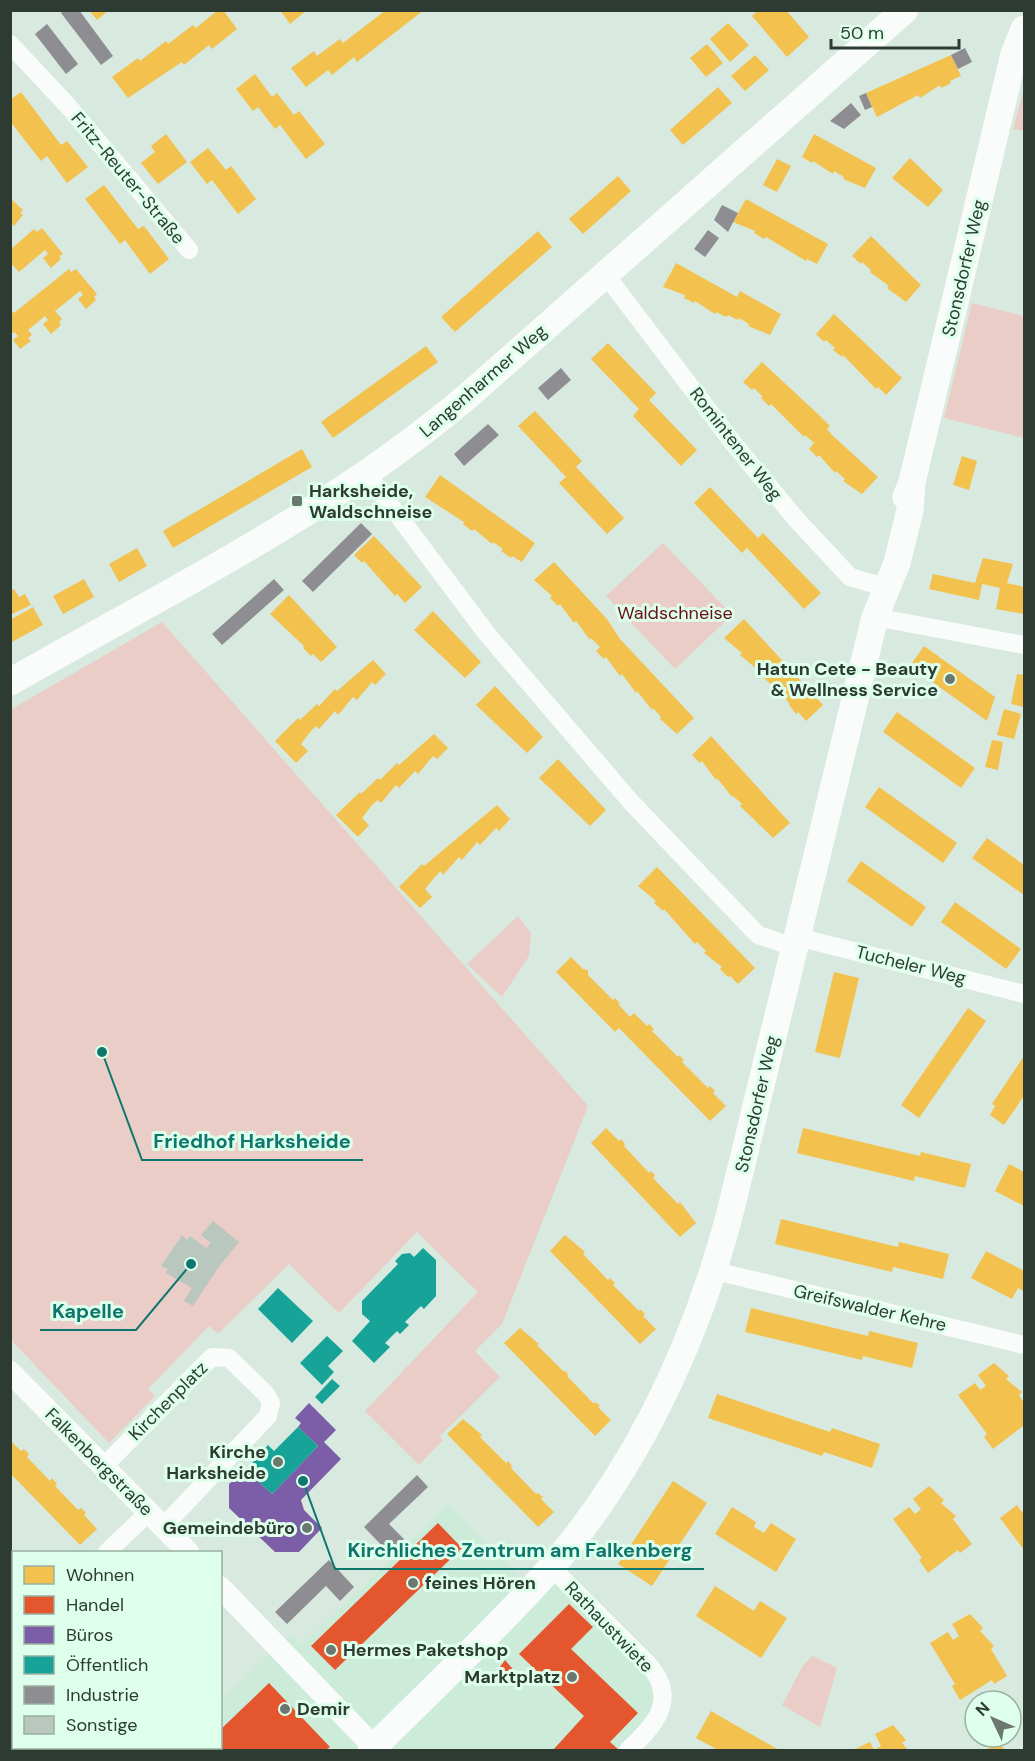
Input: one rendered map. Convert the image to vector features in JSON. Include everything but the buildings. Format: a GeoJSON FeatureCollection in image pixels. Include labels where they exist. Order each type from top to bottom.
{"type":"FeatureCollection","features":[{"type":"Feature","properties":{"kind":"main road","name":"Langenharmer Weg"},"geometry":{"type":"LineString","coordinates":[[10,682],[289,524],[367,474],[463,400],[905,10]]}},
{"type":"Feature","properties":{"kind":"main road","name":"Stonsdorfer Weg"},"geometry":{"type":"LineString","coordinates":[[1014,54],[1017,10]]}},
{"type":"Feature","properties":{"kind":"main road","name":"Stonsdorfer Weg"},"geometry":{"type":"LineString","coordinates":[[550,1566],[606,1495],[646,1429],[688,1345],[715,1271],[880,599],[910,510],[912,482],[1014,54],[1024,29]]}},
{"type":"Feature","properties":{"kind":"main road"},"geometry":{"type":"LineString","coordinates":[[373,1749],[525,1596],[550,1566]]}},
{"type":"Feature","properties":{"kind":"street","name":"Fritz-Reuter-Straße"},"geometry":{"type":"LineString","coordinates":[[10,44],[68,106],[189,250]]}},
{"type":"Feature","properties":{"kind":"street","name":"Fritz-Reuter-Straße"},"geometry":{"type":"LineString","coordinates":[[68,106],[97,118]]}},
{"type":"Feature","properties":{"kind":"street","name":"Romintener Weg"},"geometry":{"type":"LineString","coordinates":[[605,274],[731,441],[790,513],[850,577],[880,599],[1024,645]]}},
{"type":"Feature","properties":{"kind":"street"},"geometry":{"type":"LineString","coordinates":[[367,474],[498,648],[621,792],[758,935],[796,942]]}},
{"type":"Feature","properties":{"kind":"street","name":"Tucheler Weg"},"geometry":{"type":"LineString","coordinates":[[796,942],[1024,994]]}},
{"type":"Feature","properties":{"kind":"street","name":"Greifswalder Kehre"},"geometry":{"type":"LineString","coordinates":[[715,1271],[1024,1345]]}},
{"type":"Feature","properties":{"kind":"street","name":"Kirchenplatz"},"geometry":{"type":"LineString","coordinates":[[103,1467],[212,1357],[229,1358],[266,1394],[271,1407],[268,1416],[156,1520],[109,1551]]}},
{"type":"Feature","properties":{"kind":"street","name":"Falkenbergstraße"},"geometry":{"type":"LineString","coordinates":[[10,1372],[187,1551]]}},
{"type":"Feature","properties":{"kind":"street","name":"Rathaustwiete"},"geometry":{"type":"LineString","coordinates":[[550,1566],[649,1665],[659,1681],[662,1698],[659,1716],[651,1728],[628,1750]]}},
{"type":"Feature","properties":{"kind":"street"},"geometry":{"type":"LineString","coordinates":[[222,1589],[373,1749]]}},
{"type":"Feature","properties":{"kind":"shaded area"},"geometry":{"type":"Polygon","coordinates":[[[448,1504],[533,1592],[554,1572],[651,1670],[661,1694],[626,1750],[169,1750],[222,1749],[222,1700],[290,1634],[302,1645],[448,1504]]]}},
{"type":"Feature","properties":{"kind":"green space"},"geometry":{"type":"Polygon","coordinates":[[[1024,89],[1024,131],[1013,129],[1024,89]]]}},
{"type":"Feature","properties":{"kind":"green space"},"geometry":{"type":"Polygon","coordinates":[[[972,303],[1024,316],[1024,438],[944,418],[972,303]]]}},
{"type":"Feature","properties":{"kind":"green space","name":"Waldschneise"},"geometry":{"type":"Polygon","coordinates":[[[663,543],[732,615],[675,669],[606,596],[663,543]]]}},
{"type":"Feature","properties":{"kind":"green space"},"geometry":{"type":"Polygon","coordinates":[[[162,622],[588,1106],[502,1324],[475,1351],[500,1377],[440,1436],[443,1440],[419,1465],[365,1411],[478,1292],[417,1232],[339,1313],[289,1264],[218,1334],[209,1326],[148,1389],[155,1396],[109,1443],[11,1340],[10,710],[162,622]]]}},
{"type":"Feature","properties":{"kind":"green space"},"geometry":{"type":"Polygon","coordinates":[[[518,916],[531,933],[529,956],[502,997],[467,964],[518,916]]]}},
{"type":"Feature","properties":{"kind":"green space"},"geometry":{"type":"Polygon","coordinates":[[[813,1656],[837,1668],[820,1727],[782,1705],[804,1664],[813,1656]]]}},
{"type":"Feature","properties":{"kind":"place","name":"Harksheide, Waldschneise"},"geometry":{"type":"Point","coordinates":[297,501]}},
{"type":"Feature","properties":{"kind":"place","name":"Hatun Cete - Beauty & Wellness Service"},"geometry":{"type":"Point","coordinates":[950,679]}},
{"type":"Feature","properties":{"kind":"place","name":"Friedhof Harksheide"},"geometry":{"type":"Point","coordinates":[102,1052]}},
{"type":"Feature","properties":{"kind":"place","name":"Kapelle"},"geometry":{"type":"Point","coordinates":[191,1264]}},
{"type":"Feature","properties":{"kind":"place","name":"Kirche Harksheide"},"geometry":{"type":"Point","coordinates":[278,1462]}},
{"type":"Feature","properties":{"kind":"place","name":"Kirchliches Zentrum am Falkenberg"},"geometry":{"type":"Point","coordinates":[303,1481]}},
{"type":"Feature","properties":{"kind":"place","name":"Gemeindebüro"},"geometry":{"type":"Point","coordinates":[307,1528]}},
{"type":"Feature","properties":{"kind":"place","name":"feines Hören"},"geometry":{"type":"Point","coordinates":[413,1583]}},
{"type":"Feature","properties":{"kind":"place","name":"Hermes Paketshop"},"geometry":{"type":"Point","coordinates":[331,1650]}},
{"type":"Feature","properties":{"kind":"place","name":"Marktplatz"},"geometry":{"type":"Point","coordinates":[572,1677]}},
{"type":"Feature","properties":{"kind":"place","name":"Demir"},"geometry":{"type":"Point","coordinates":[285,1709]}}]}
